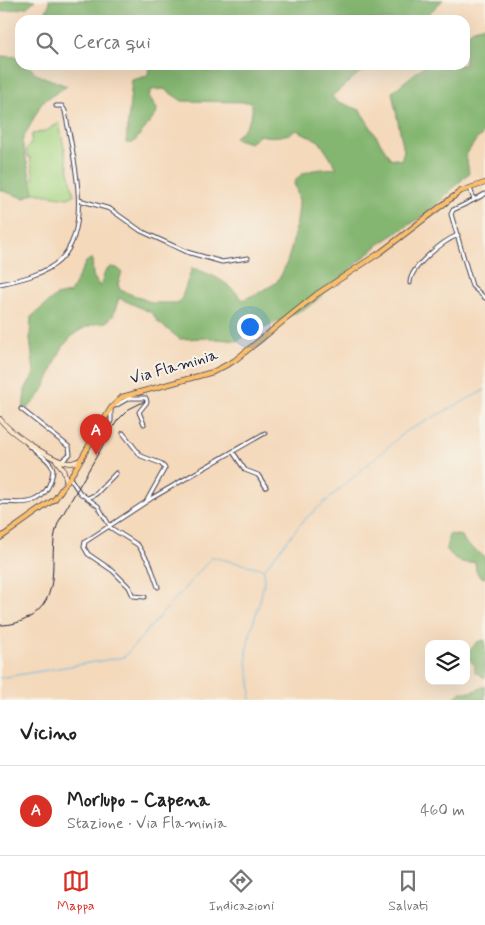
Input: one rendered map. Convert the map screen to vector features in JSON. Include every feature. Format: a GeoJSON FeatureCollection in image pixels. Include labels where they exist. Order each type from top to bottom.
{"type":"FeatureCollection","features":[{"type":"Feature","properties":{"kind":"main road","name":"Via Flaminia"},"geometry":{"type":"LineString","coordinates":[[0,538],[51,503],[69,480],[111,408],[128,393],[206,374],[234,361],[326,288],[381,252],[458,193],[485,183]]}},
{"type":"Feature","properties":{"kind":"main road"},"geometry":{"type":"LineString","coordinates":[[0,419],[8,429],[74,472]]}},
{"type":"Feature","properties":{"kind":"main road"},"geometry":{"type":"LineString","coordinates":[[62,463],[82,459]]}},
{"type":"Feature","properties":{"kind":"main road"},"geometry":{"type":"LineString","coordinates":[[62,463],[69,480]]}},
{"type":"Feature","properties":{"kind":"street"},"geometry":{"type":"LineString","coordinates":[[0,284],[41,271],[63,257],[74,237],[79,200],[65,111],[62,106],[56,106]]}},
{"type":"Feature","properties":{"kind":"street"},"geometry":{"type":"LineString","coordinates":[[470,188],[474,200]]}},
{"type":"Feature","properties":{"kind":"street"},"geometry":{"type":"LineString","coordinates":[[485,194],[451,212],[462,258],[472,286],[485,298]]}},
{"type":"Feature","properties":{"kind":"street"},"geometry":{"type":"LineString","coordinates":[[79,200],[110,209],[141,231],[186,252],[222,262],[248,258]]}},
{"type":"Feature","properties":{"kind":"street"},"geometry":{"type":"LineString","coordinates":[[410,283],[411,276],[418,266],[447,241],[458,235]]}},
{"type":"Feature","properties":{"kind":"street"},"geometry":{"type":"LineString","coordinates":[[108,425],[111,421],[111,408],[131,398],[144,398],[147,402],[139,412],[144,424]]}},
{"type":"Feature","properties":{"kind":"street"},"geometry":{"type":"LineString","coordinates":[[21,409],[69,447],[70,454],[62,463]]}},
{"type":"Feature","properties":{"kind":"street"},"geometry":{"type":"LineString","coordinates":[[123,433],[141,456],[159,462],[165,468],[146,502]]}},
{"type":"Feature","properties":{"kind":"street"},"geometry":{"type":"LineString","coordinates":[[145,596],[134,597],[128,587],[113,571],[86,551],[85,542],[108,525],[265,433]]}},
{"type":"Feature","properties":{"kind":"street"},"geometry":{"type":"LineString","coordinates":[[0,502],[36,501],[48,489],[53,467],[28,446],[24,439]]}},
{"type":"Feature","properties":{"kind":"street"},"geometry":{"type":"LineString","coordinates":[[233,452],[245,470],[258,475],[266,487]]}},
{"type":"Feature","properties":{"kind":"street"},"geometry":{"type":"LineString","coordinates":[[87,498],[96,494],[116,473]]}},
{"type":"Feature","properties":{"kind":"street"},"geometry":{"type":"LineString","coordinates":[[69,480],[99,507],[108,525],[138,545],[149,563],[158,587]]}},
{"type":"Feature","properties":{"kind":"green space"},"geometry":{"type":"Polygon","coordinates":[[[7,0],[35,0],[27,7],[0,12],[0,4],[7,0]]]}},
{"type":"Feature","properties":{"kind":"green space"},"geometry":{"type":"Polygon","coordinates":[[[48,0],[443,0],[427,15],[44,15],[50,2],[48,0]]]}},
{"type":"Feature","properties":{"kind":"green space"},"geometry":{"type":"Polygon","coordinates":[[[485,26],[485,132],[476,140],[466,155],[469,173],[426,214],[379,244],[311,305],[265,328],[255,329],[238,341],[208,338],[180,339],[158,322],[152,313],[119,298],[113,316],[106,322],[86,327],[72,336],[56,360],[44,388],[36,400],[23,411],[25,390],[34,373],[30,338],[31,317],[56,296],[70,293],[86,262],[92,258],[93,276],[100,287],[105,272],[110,267],[117,268],[122,272],[118,284],[120,290],[153,303],[180,303],[192,268],[220,280],[243,300],[274,284],[284,269],[292,245],[299,209],[299,201],[294,183],[302,174],[307,172],[337,168],[319,141],[297,130],[279,136],[260,135],[250,143],[234,138],[242,131],[251,117],[251,102],[182,101],[164,89],[151,90],[149,96],[157,109],[156,115],[133,143],[126,143],[132,80],[147,76],[149,70],[369,70],[359,73],[332,96],[336,101],[360,110],[390,158],[401,160],[404,151],[392,92],[419,70],[470,70],[470,32],[485,26]]]}},
{"type":"Feature","properties":{"kind":"green space"},"geometry":{"type":"Polygon","coordinates":[[[0,56],[15,57],[15,70],[32,70],[36,74],[67,86],[42,102],[22,141],[34,193],[24,198],[0,190],[0,56]]]}},
{"type":"Feature","properties":{"kind":"green space"},"geometry":{"type":"Polygon","coordinates":[[[59,123],[74,195],[68,198],[34,193],[31,180],[34,178],[30,157],[28,157],[26,150],[31,143],[32,134],[46,131],[59,123]]]}},
{"type":"Feature","properties":{"kind":"green space"},"geometry":{"type":"Polygon","coordinates":[[[449,534],[462,536],[466,544],[485,557],[485,578],[480,577],[476,571],[475,562],[466,563],[459,561],[446,549],[449,534]]]}},
{"type":"Feature","properties":{"kind":"green space"},"geometry":{"type":"Polygon","coordinates":[[[485,640],[485,678],[475,672],[475,666],[470,660],[470,650],[477,642],[485,640]]]}},
{"type":"Feature","properties":{"kind":"green space"},"geometry":{"type":"Polygon","coordinates":[[[485,686],[485,700],[451,700],[461,692],[472,692],[485,686]]]}},
{"type":"Feature","properties":{"kind":"waterway"},"geometry":{"type":"LineString","coordinates":[[0,678],[124,657],[212,557],[264,569],[303,521],[405,432],[485,390]]}},
{"type":"Feature","properties":{"kind":"waterway"},"geometry":{"type":"LineString","coordinates":[[250,700],[251,687],[247,649],[261,598],[264,569]]}},
{"type":"Feature","properties":{"kind":"railway"},"geometry":{"type":"LineString","coordinates":[[0,625],[13,624],[25,620],[43,605],[49,595],[52,583],[55,533],[59,521],[117,421],[129,409],[145,401]]}},
{"type":"Feature","properties":{"kind":"place","name":"Morlupo - Capena"},"geometry":{"type":"Point","coordinates":[96,455]}}]}
